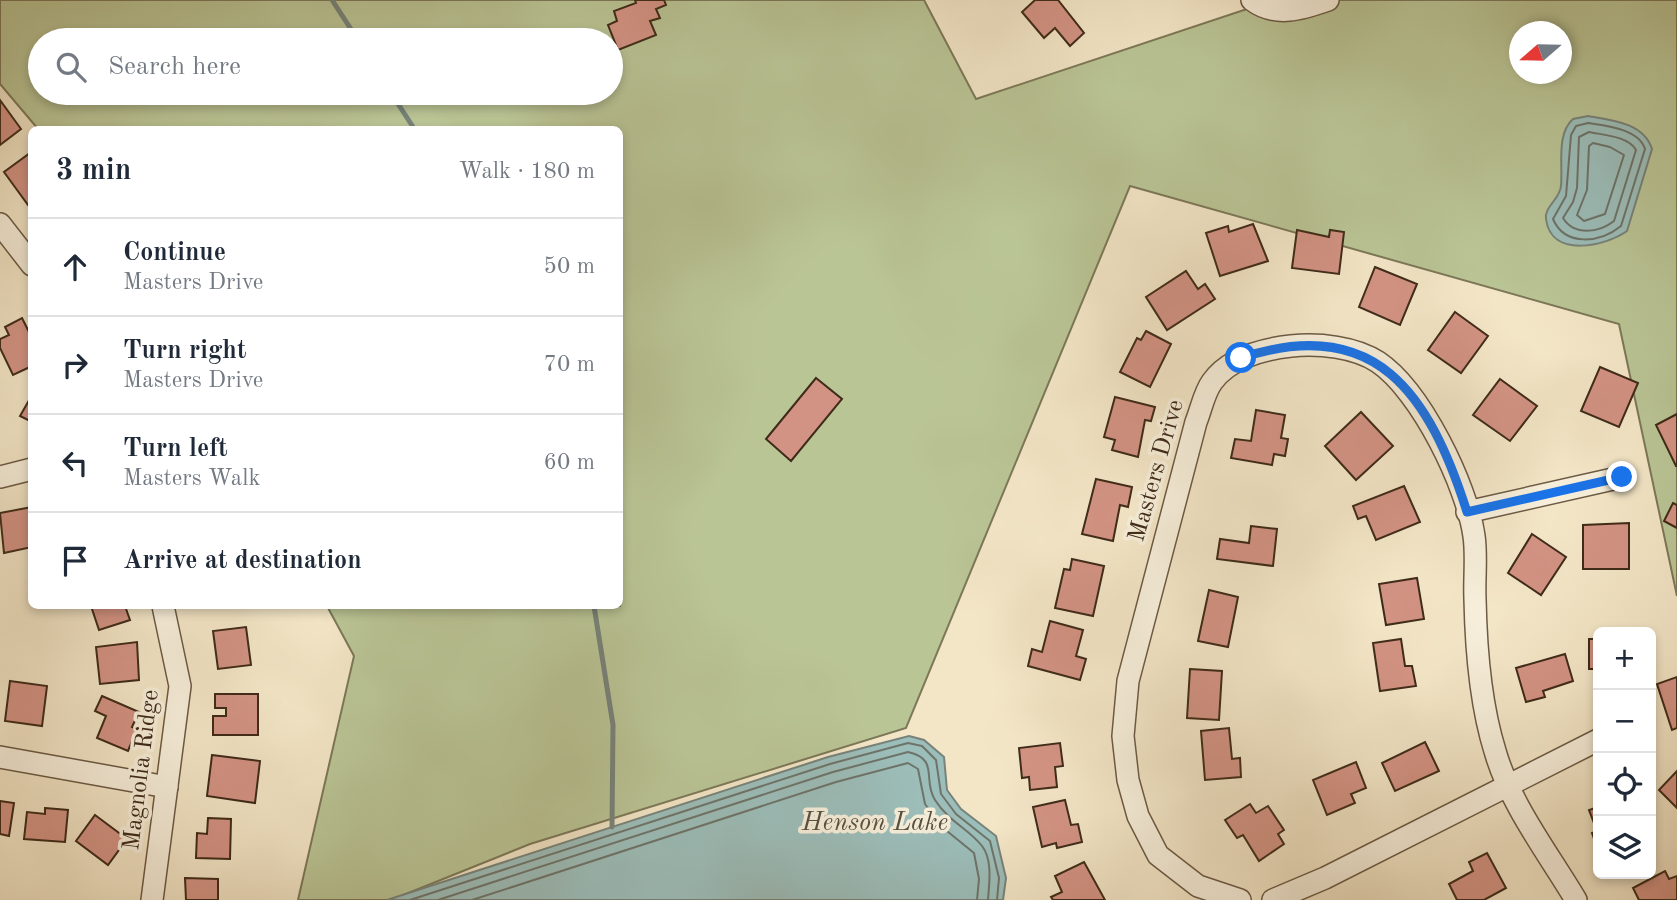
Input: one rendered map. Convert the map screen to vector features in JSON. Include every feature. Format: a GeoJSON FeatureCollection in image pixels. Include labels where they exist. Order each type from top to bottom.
{"type":"FeatureCollection","features":[{"type":"Feature","properties":{"kind":"street"},"geometry":{"type":"LineString","coordinates":[[1252,0],[1261,7],[1280,11],[1303,9],[1328,0]]}},
{"type":"Feature","properties":{"kind":"street"},"geometry":{"type":"LineString","coordinates":[[0,224],[28,260]]}},
{"type":"Feature","properties":{"kind":"street","name":"Masters Drive"},"geometry":{"type":"LineString","coordinates":[[1240,900],[1198,886],[1158,855],[1138,816],[1128,780],[1123,736],[1128,681],[1158,558],[1196,422],[1212,382],[1241,358],[1272,348],[1309,344],[1335,347],[1377,362],[1408,389],[1451,463],[1474,535],[1475,602],[1482,694],[1495,752],[1509,786],[1576,900]]}},
{"type":"Feature","properties":{"kind":"street"},"geometry":{"type":"LineString","coordinates":[[0,477],[28,470]]}},
{"type":"Feature","properties":{"kind":"street"},"geometry":{"type":"LineString","coordinates":[[1467,512],[1622,477]]}},
{"type":"Feature","properties":{"kind":"street","name":"Magnolia Ridge"},"geometry":{"type":"LineString","coordinates":[[152,900],[180,686],[164,609]]}},
{"type":"Feature","properties":{"kind":"street"},"geometry":{"type":"LineString","coordinates":[[1273,900],[1325,878],[1593,743]]}},
{"type":"Feature","properties":{"kind":"street"},"geometry":{"type":"LineString","coordinates":[[0,757],[167,786]]}},
{"type":"Feature","properties":{"kind":"green space"},"geometry":{"type":"Polygon","coordinates":[[[0,0],[924,0],[976,99],[1274,0],[1677,0],[1677,596],[1619,324],[1130,186],[906,728],[530,844],[391,900],[298,900],[354,656],[329,609],[623,609],[623,126],[35,126],[0,84],[0,0]]]}},
{"type":"Feature","properties":{"kind":"water"},"geometry":{"type":"Polygon","coordinates":[[[1588,116],[1617,121],[1635,128],[1648,140],[1652,149],[1627,231],[1606,241],[1581,246],[1558,240],[1550,232],[1546,215],[1560,191],[1564,133],[1573,119],[1588,116]]]}},
{"type":"Feature","properties":{"kind":"water","name":"Henson Lake"},"geometry":{"type":"Polygon","coordinates":[[[909,736],[924,740],[944,757],[947,790],[961,809],[996,836],[1006,878],[1003,900],[387,900],[828,757],[909,736]]]}},
{"type":"Feature","properties":{"kind":"building"},"geometry":{"type":"Polygon","coordinates":[[[635,0],[664,0],[666,5],[656,9],[660,18],[650,21],[656,35],[623,48],[623,28],[609,28],[608,25],[617,21],[614,11],[636,3],[635,0]]]}},
{"type":"Feature","properties":{"kind":"building"},"geometry":{"type":"Polygon","coordinates":[[[1035,0],[1058,0],[1084,33],[1070,46],[1055,28],[1044,38],[1022,12],[1035,0]]]}},
{"type":"Feature","properties":{"kind":"building"},"geometry":{"type":"Polygon","coordinates":[[[0,100],[21,129],[0,145],[0,100]]]}},
{"type":"Feature","properties":{"kind":"building"},"geometry":{"type":"Polygon","coordinates":[[[28,154],[28,205],[4,172],[28,154]]]}},
{"type":"Feature","properties":{"kind":"building"},"geometry":{"type":"Polygon","coordinates":[[[1253,224],[1268,261],[1220,276],[1206,233],[1228,226],[1229,232],[1253,224]]]}},
{"type":"Feature","properties":{"kind":"building"},"geometry":{"type":"Polygon","coordinates":[[[1297,230],[1329,237],[1330,230],[1344,232],[1339,274],[1292,268],[1297,230]]]}},
{"type":"Feature","properties":{"kind":"building"},"geometry":{"type":"Polygon","coordinates":[[[1375,267],[1417,284],[1400,325],[1359,307],[1375,267]]]}},
{"type":"Feature","properties":{"kind":"building"},"geometry":{"type":"Polygon","coordinates":[[[1186,271],[1198,289],[1205,284],[1215,299],[1167,330],[1146,297],[1186,271]]]}},
{"type":"Feature","properties":{"kind":"building"},"geometry":{"type":"Polygon","coordinates":[[[1455,312],[1488,336],[1461,373],[1428,350],[1455,312]]]}},
{"type":"Feature","properties":{"kind":"building"},"geometry":{"type":"Polygon","coordinates":[[[22,318],[28,330],[28,368],[13,375],[0,348],[0,339],[9,335],[5,327],[22,318]]]}},
{"type":"Feature","properties":{"kind":"building"},"geometry":{"type":"Polygon","coordinates":[[[1146,331],[1171,344],[1150,387],[1120,372],[1137,338],[1141,340],[1146,331]]]}},
{"type":"Feature","properties":{"kind":"building"},"geometry":{"type":"Polygon","coordinates":[[[1600,367],[1638,383],[1619,427],[1581,411],[1600,367]]]}},
{"type":"Feature","properties":{"kind":"building"},"geometry":{"type":"Polygon","coordinates":[[[816,378],[842,399],[791,461],[766,439],[816,378]]]}},
{"type":"Feature","properties":{"kind":"building"},"geometry":{"type":"Polygon","coordinates":[[[1500,379],[1537,406],[1510,441],[1473,415],[1500,379]]]}},
{"type":"Feature","properties":{"kind":"building"},"geometry":{"type":"Polygon","coordinates":[[[1115,397],[1155,407],[1151,421],[1145,420],[1138,457],[1112,450],[1115,440],[1104,437],[1115,397]]]}},
{"type":"Feature","properties":{"kind":"building"},"geometry":{"type":"Polygon","coordinates":[[[28,402],[28,420],[20,416],[28,402]]]}},
{"type":"Feature","properties":{"kind":"building"},"geometry":{"type":"Polygon","coordinates":[[[1256,410],[1285,415],[1281,438],[1288,439],[1285,456],[1274,454],[1272,465],[1231,458],[1235,439],[1251,441],[1256,410]]]}},
{"type":"Feature","properties":{"kind":"building"},"geometry":{"type":"Polygon","coordinates":[[[1361,412],[1393,446],[1356,480],[1325,446],[1361,412]]]}},
{"type":"Feature","properties":{"kind":"building"},"geometry":{"type":"Polygon","coordinates":[[[1677,414],[1677,466],[1676,466],[1656,425],[1677,414]]]}},
{"type":"Feature","properties":{"kind":"building"},"geometry":{"type":"Polygon","coordinates":[[[1096,479],[1132,487],[1128,507],[1120,505],[1113,541],[1082,534],[1096,479]]]}},
{"type":"Feature","properties":{"kind":"building"},"geometry":{"type":"Polygon","coordinates":[[[1404,486],[1420,522],[1376,540],[1366,516],[1358,519],[1353,506],[1404,486]]]}},
{"type":"Feature","properties":{"kind":"building"},"geometry":{"type":"Polygon","coordinates":[[[1673,503],[1677,505],[1677,528],[1664,521],[1673,503]]]}},
{"type":"Feature","properties":{"kind":"building"},"geometry":{"type":"Polygon","coordinates":[[[28,508],[28,548],[4,553],[0,513],[28,508]]]}},
{"type":"Feature","properties":{"kind":"building"},"geometry":{"type":"Polygon","coordinates":[[[1629,523],[1629,569],[1583,569],[1583,525],[1629,523]]]}},
{"type":"Feature","properties":{"kind":"building"},"geometry":{"type":"Polygon","coordinates":[[[1251,526],[1277,529],[1273,566],[1217,559],[1220,539],[1249,543],[1251,526]]]}},
{"type":"Feature","properties":{"kind":"building"},"geometry":{"type":"Polygon","coordinates":[[[1532,534],[1566,557],[1541,595],[1508,573],[1532,534]]]}},
{"type":"Feature","properties":{"kind":"building"},"geometry":{"type":"Polygon","coordinates":[[[1072,559],[1104,566],[1093,616],[1055,608],[1064,569],[1070,570],[1072,559]]]}},
{"type":"Feature","properties":{"kind":"building"},"geometry":{"type":"Polygon","coordinates":[[[1417,578],[1424,619],[1386,625],[1379,584],[1417,578]]]}},
{"type":"Feature","properties":{"kind":"building"},"geometry":{"type":"Polygon","coordinates":[[[1209,590],[1238,597],[1228,647],[1198,641],[1209,590]]]}},
{"type":"Feature","properties":{"kind":"building"},"geometry":{"type":"Polygon","coordinates":[[[92,609],[126,609],[130,620],[99,630],[92,609]]]}},
{"type":"Feature","properties":{"kind":"building"},"geometry":{"type":"Polygon","coordinates":[[[1050,621],[1083,630],[1076,656],[1086,659],[1080,680],[1028,666],[1032,649],[1042,652],[1050,621]]]}},
{"type":"Feature","properties":{"kind":"building"},"geometry":{"type":"Polygon","coordinates":[[[246,627],[251,665],[218,669],[213,631],[246,627]]]}},
{"type":"Feature","properties":{"kind":"building"},"geometry":{"type":"Polygon","coordinates":[[[1401,639],[1405,666],[1412,666],[1416,686],[1380,691],[1373,643],[1401,639]]]}},
{"type":"Feature","properties":{"kind":"building"},"geometry":{"type":"Polygon","coordinates":[[[1589,639],[1593,639],[1593,669],[1589,669],[1589,639]]]}},
{"type":"Feature","properties":{"kind":"building"},"geometry":{"type":"Polygon","coordinates":[[[137,642],[139,680],[100,684],[96,647],[137,642]]]}},
{"type":"Feature","properties":{"kind":"building"},"geometry":{"type":"Polygon","coordinates":[[[1565,654],[1573,681],[1543,691],[1545,697],[1526,702],[1516,668],[1565,654]]]}},
{"type":"Feature","properties":{"kind":"building"},"geometry":{"type":"Polygon","coordinates":[[[1190,669],[1222,671],[1219,720],[1187,718],[1190,669]]]}},
{"type":"Feature","properties":{"kind":"building"},"geometry":{"type":"Polygon","coordinates":[[[1677,677],[1677,728],[1672,730],[1657,684],[1677,677]]]}},
{"type":"Feature","properties":{"kind":"building"},"geometry":{"type":"Polygon","coordinates":[[[10,681],[47,686],[42,726],[5,721],[10,681]]]}},
{"type":"Feature","properties":{"kind":"building"},"geometry":{"type":"Polygon","coordinates":[[[215,694],[258,694],[258,735],[213,735],[213,716],[226,716],[226,708],[215,708],[215,694]]]}},
{"type":"Feature","properties":{"kind":"building"},"geometry":{"type":"Polygon","coordinates":[[[102,696],[139,712],[132,727],[137,729],[128,751],[97,738],[106,716],[95,711],[102,696]]]}},
{"type":"Feature","properties":{"kind":"building"},"geometry":{"type":"Polygon","coordinates":[[[1229,728],[1232,759],[1240,758],[1241,777],[1205,780],[1201,731],[1229,728]]]}},
{"type":"Feature","properties":{"kind":"building"},"geometry":{"type":"Polygon","coordinates":[[[1425,742],[1439,771],[1395,791],[1382,763],[1425,742]]]}},
{"type":"Feature","properties":{"kind":"building"},"geometry":{"type":"Polygon","coordinates":[[[1060,743],[1063,766],[1055,767],[1057,787],[1030,790],[1029,777],[1022,778],[1019,748],[1060,743]]]}},
{"type":"Feature","properties":{"kind":"building"},"geometry":{"type":"Polygon","coordinates":[[[212,755],[260,761],[255,803],[207,796],[212,755]]]}},
{"type":"Feature","properties":{"kind":"building"},"geometry":{"type":"Polygon","coordinates":[[[1356,762],[1366,788],[1351,794],[1355,803],[1327,815],[1313,780],[1356,762]]]}},
{"type":"Feature","properties":{"kind":"building"},"geometry":{"type":"Polygon","coordinates":[[[1677,771],[1677,808],[1659,790],[1677,771]]]}},
{"type":"Feature","properties":{"kind":"building"},"geometry":{"type":"Polygon","coordinates":[[[1065,800],[1071,825],[1078,824],[1082,842],[1057,848],[1056,843],[1042,847],[1033,807],[1065,800]]]}},
{"type":"Feature","properties":{"kind":"building"},"geometry":{"type":"Polygon","coordinates":[[[0,801],[14,803],[9,836],[0,834],[0,801]]]}},
{"type":"Feature","properties":{"kind":"building"},"geometry":{"type":"Polygon","coordinates":[[[1250,804],[1256,813],[1268,806],[1284,830],[1278,834],[1284,844],[1259,861],[1243,835],[1237,838],[1225,820],[1250,804]]]}},
{"type":"Feature","properties":{"kind":"building"},"geometry":{"type":"Polygon","coordinates":[[[45,808],[68,810],[65,842],[24,839],[27,812],[45,814],[45,808]]]}},
{"type":"Feature","properties":{"kind":"building"},"geometry":{"type":"Polygon","coordinates":[[[95,815],[127,839],[108,865],[76,841],[95,815]]]}},
{"type":"Feature","properties":{"kind":"building"},"geometry":{"type":"Polygon","coordinates":[[[208,818],[231,819],[230,859],[196,858],[197,833],[207,834],[208,818]]]}},
{"type":"Feature","properties":{"kind":"building"},"geometry":{"type":"Polygon","coordinates":[[[1487,853],[1506,888],[1484,900],[1457,900],[1449,884],[1473,871],[1469,862],[1487,853]]]}},
{"type":"Feature","properties":{"kind":"building"},"geometry":{"type":"Polygon","coordinates":[[[1084,862],[1105,900],[1053,900],[1051,897],[1062,892],[1055,876],[1084,862]]]}},
{"type":"Feature","properties":{"kind":"building"},"geometry":{"type":"Polygon","coordinates":[[[1665,871],[1669,879],[1677,876],[1677,900],[1639,900],[1633,888],[1650,879],[1656,879],[1656,876],[1665,871]]]}},
{"type":"Feature","properties":{"kind":"building"},"geometry":{"type":"Polygon","coordinates":[[[185,878],[218,879],[218,900],[186,900],[185,878]]]}},
{"type":"Feature","properties":{"kind":"waterway"},"geometry":{"type":"LineString","coordinates":[[332,0],[350,28]]}},
{"type":"Feature","properties":{"kind":"waterway"},"geometry":{"type":"LineString","coordinates":[[399,105],[412,126]]}},
{"type":"Feature","properties":{"kind":"waterway"},"geometry":{"type":"LineString","coordinates":[[594,609],[613,725],[612,827]]}},
{"type":"Feature","properties":{"kind":"route"},"geometry":{"type":"LineString","coordinates":[[1241,358],[1272,348],[1309,344],[1335,347],[1377,362],[1408,389],[1451,463],[1467,512],[1622,477]]}}]}
